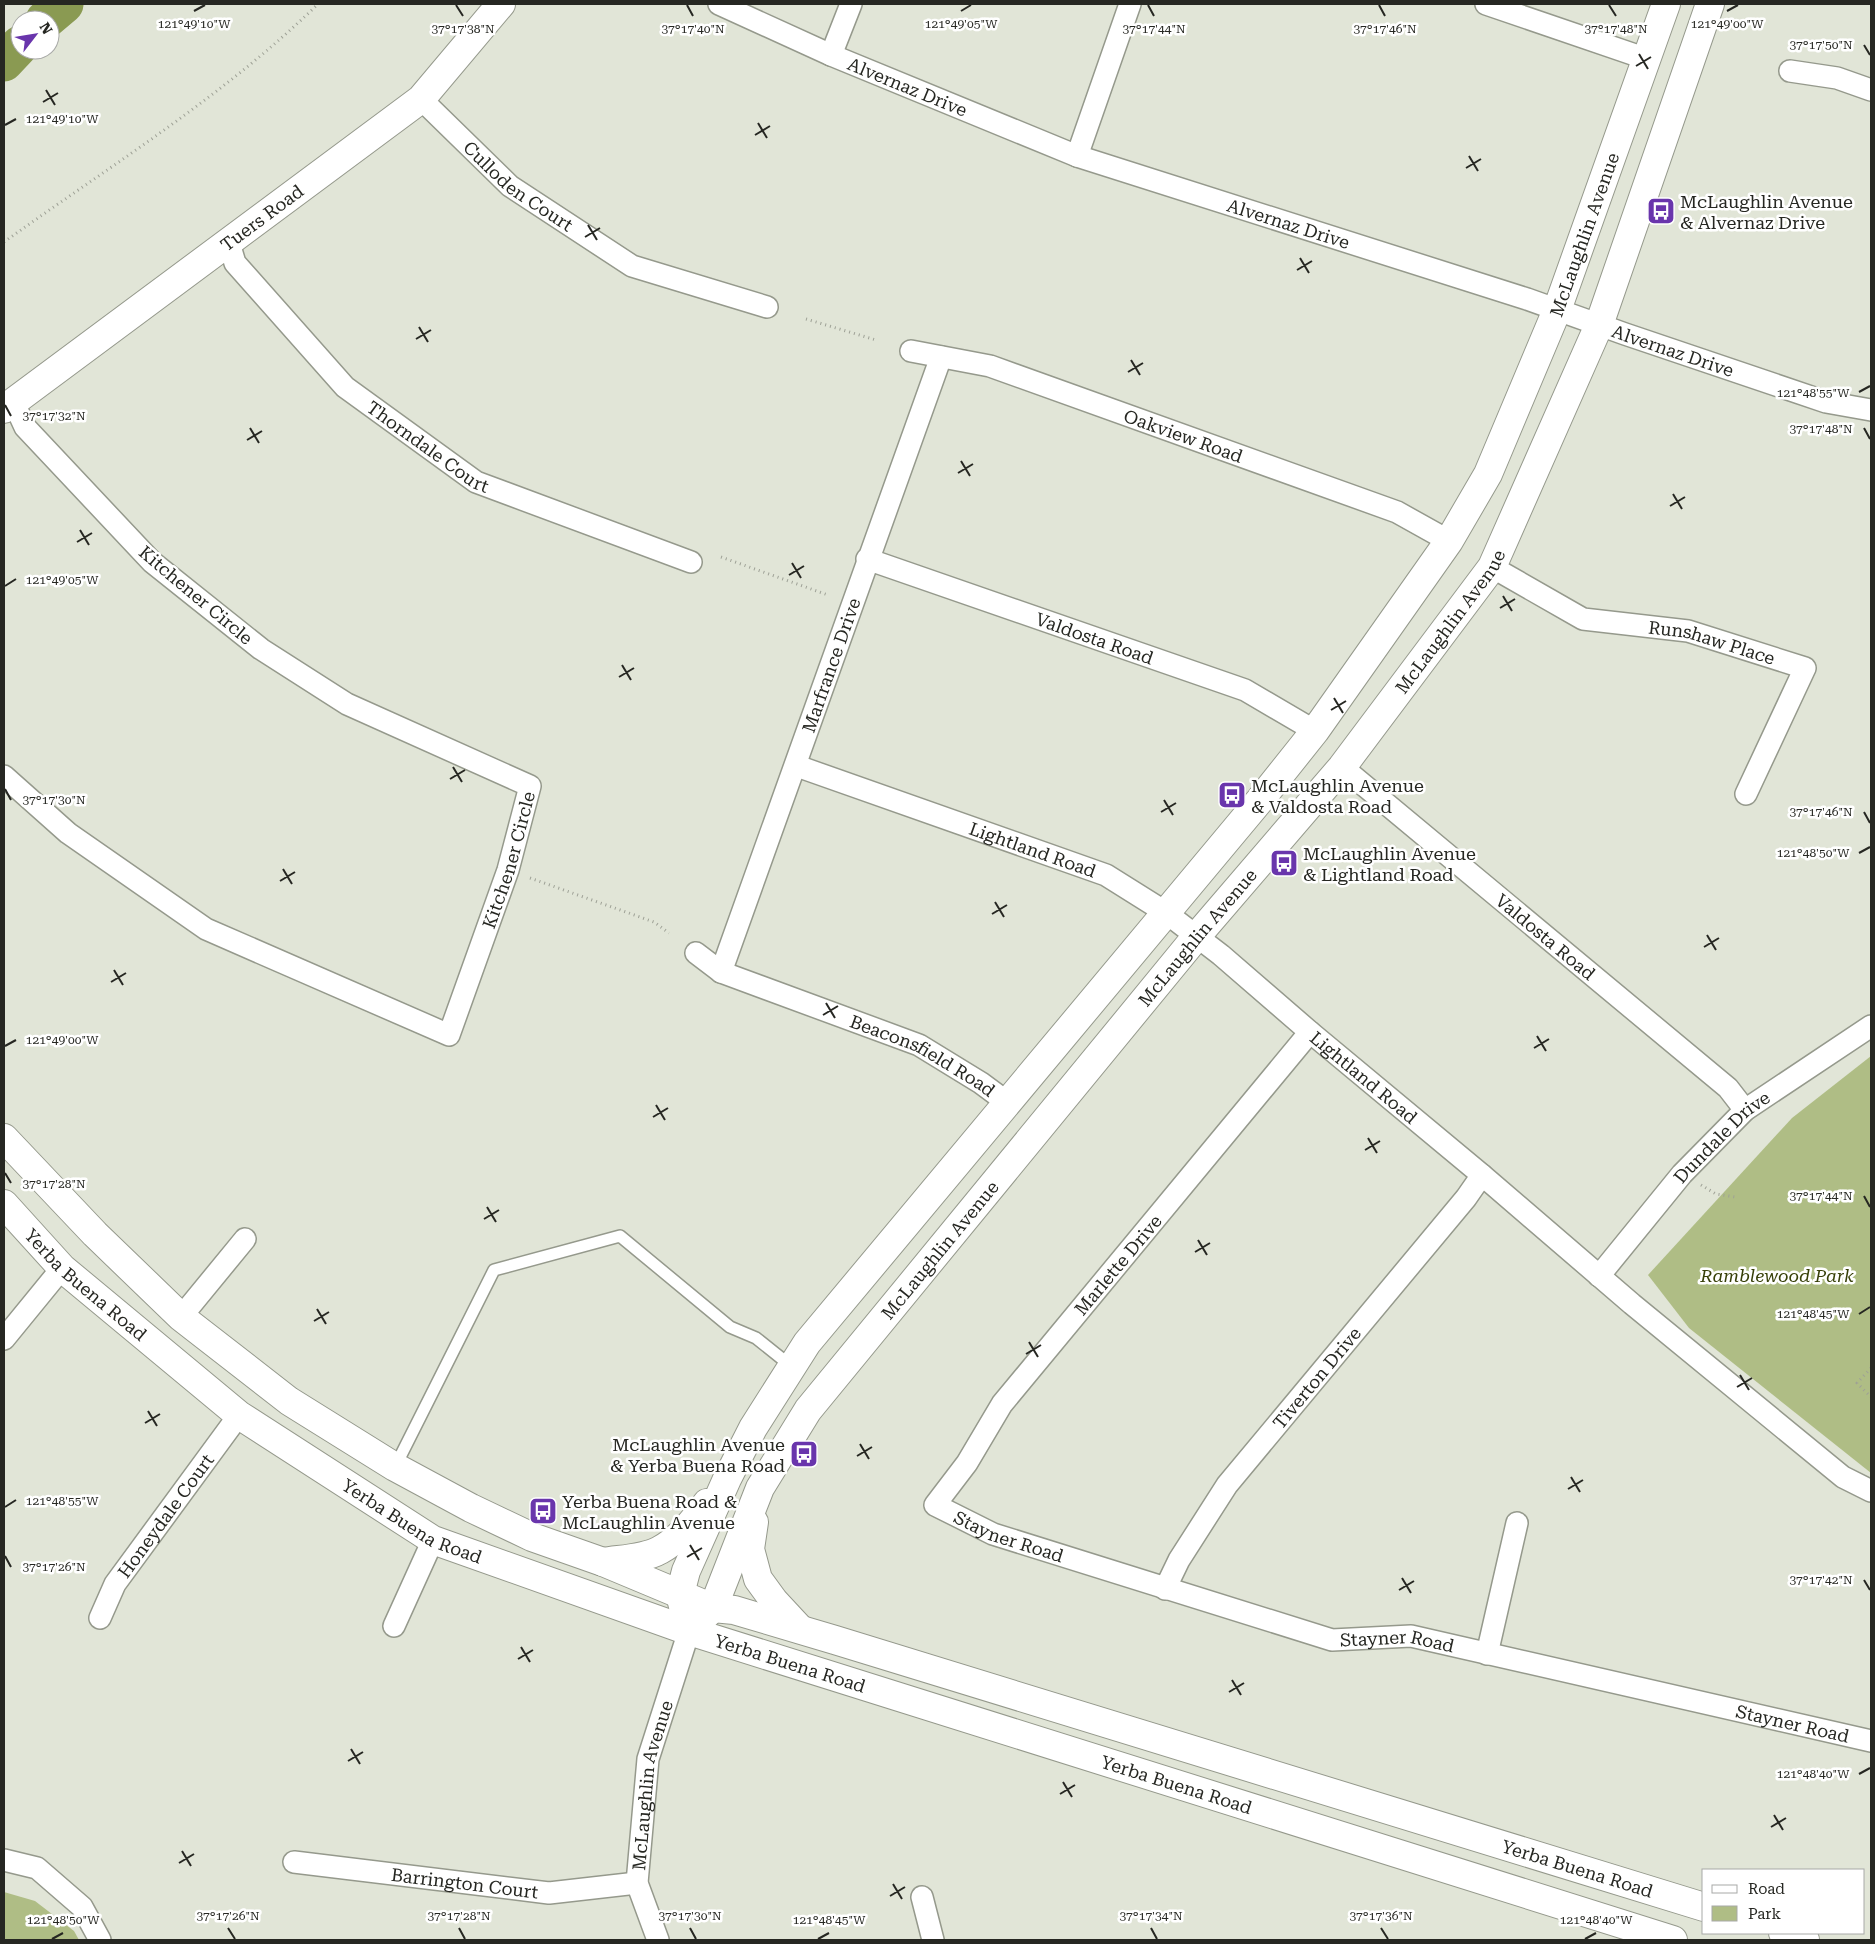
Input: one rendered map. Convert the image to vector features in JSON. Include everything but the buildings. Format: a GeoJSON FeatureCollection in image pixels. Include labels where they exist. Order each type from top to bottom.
{"type":"FeatureCollection","features":[{"type":"Feature","properties":{"kind":"main road","name":"Tuers Road"},"geometry":{"type":"LineString","coordinates":[[9,405],[421,100],[501,4]]}},
{"type":"Feature","properties":{"kind":"main road","name":"McLaughlin Avenue"},"geometry":{"type":"LineString","coordinates":[[689,1631],[680,1594],[686,1571],[727,1478],[753,1428],[807,1343],[1260,800],[1315,731],[1449,541],[1488,474],[1557,310],[1666,4]]}},
{"type":"Feature","properties":{"kind":"main road","name":"McLaughlin Avenue"},"geometry":{"type":"LineString","coordinates":[[689,1631],[713,1608],[760,1488],[808,1410],[1196,937],[1342,767],[1492,567],[1599,325],[1710,4]]}},
{"type":"Feature","properties":{"kind":"main road","name":"Yerba Buena Road"},"geometry":{"type":"LineString","coordinates":[[4,1138],[95,1234],[181,1317],[289,1401],[395,1467],[471,1508],[532,1537],[603,1562],[713,1608],[734,1610],[801,1630],[1702,1906]]}},
{"type":"Feature","properties":{"kind":"main road","name":"Yerba Buena Road"},"geometry":{"type":"LineString","coordinates":[[4,1204],[62,1268],[239,1415],[433,1540],[689,1631],[1673,1940]]}},
{"type":"Feature","properties":{"kind":"main road"},"geometry":{"type":"LineString","coordinates":[[603,1562],[661,1550],[687,1528],[727,1478]]}},
{"type":"Feature","properties":{"kind":"main road"},"geometry":{"type":"LineString","coordinates":[[760,1488],[750,1549],[758,1579],[774,1601],[801,1630]]}},
{"type":"Feature","properties":{"kind":"main road"},"geometry":{"type":"LineString","coordinates":[[1786,1934],[1805,1940]]}},
{"type":"Feature","properties":{"kind":"street","name":"Alvernaz Drive"},"geometry":{"type":"LineString","coordinates":[[719,4],[832,55],[1077,156],[1557,310],[1826,402],[1871,410]]}},
{"type":"Feature","properties":{"kind":"street"},"geometry":{"type":"LineString","coordinates":[[832,55],[851,4]]}},
{"type":"Feature","properties":{"kind":"street"},"geometry":{"type":"LineString","coordinates":[[1077,156],[1130,4]]}},
{"type":"Feature","properties":{"kind":"street"},"geometry":{"type":"LineString","coordinates":[[1486,4],[1647,59]]}},
{"type":"Feature","properties":{"kind":"street"},"geometry":{"type":"LineString","coordinates":[[1790,71],[1837,78],[1871,90]]}},
{"type":"Feature","properties":{"kind":"street","name":"Culloden Court"},"geometry":{"type":"LineString","coordinates":[[421,100],[510,186],[632,266],[767,307]]}},
{"type":"Feature","properties":{"kind":"street","name":"Thorndale Court"},"geometry":{"type":"LineString","coordinates":[[229,243],[235,263],[345,388],[476,482],[691,562]]}},
{"type":"Feature","properties":{"kind":"street","name":"Oakview Road"},"geometry":{"type":"LineString","coordinates":[[911,351],[990,366],[1388,508],[1449,541]]}},
{"type":"Feature","properties":{"kind":"street","name":"Marfrance Drive"},"geometry":{"type":"LineString","coordinates":[[721,972],[797,766],[867,559],[941,356]]}},
{"type":"Feature","properties":{"kind":"street","name":"Kitchener Circle"},"geometry":{"type":"LineString","coordinates":[[4,776],[68,832],[206,929],[449,1035],[508,870],[530,786],[347,704],[261,649],[152,562],[25,427],[9,405]]}},
{"type":"Feature","properties":{"kind":"street","name":"Valdosta Road"},"geometry":{"type":"LineString","coordinates":[[867,559],[1245,690],[1315,731]]}},
{"type":"Feature","properties":{"kind":"street","name":"Runshaw Place"},"geometry":{"type":"LineString","coordinates":[[1492,567],[1583,619],[1688,631],[1805,668],[1746,794]]}},
{"type":"Feature","properties":{"kind":"street","name":"Lightland Road"},"geometry":{"type":"LineString","coordinates":[[797,766],[1106,875],[1165,912],[1221,955],[1310,1032],[1482,1174],[1599,1276],[1842,1477],[1871,1491]]}},
{"type":"Feature","properties":{"kind":"street","name":"Valdosta Road"},"geometry":{"type":"LineString","coordinates":[[1342,767],[1728,1088],[1745,1110]]}},
{"type":"Feature","properties":{"kind":"street","name":"Beaconsfield Road"},"geometry":{"type":"LineString","coordinates":[[696,953],[721,972],[919,1045],[1008,1103]]}},
{"type":"Feature","properties":{"kind":"street","name":"Dundale Drive"},"geometry":{"type":"LineString","coordinates":[[1599,1276],[1682,1174],[1745,1110],[1871,1026]]}},
{"type":"Feature","properties":{"kind":"street","name":"Marlette Drive"},"geometry":{"type":"LineString","coordinates":[[935,1505],[967,1462],[1002,1404],[1310,1032]]}},
{"type":"Feature","properties":{"kind":"street","name":"Tiverton Drive"},"geometry":{"type":"LineString","coordinates":[[1165,1589],[1179,1560],[1227,1485],[1466,1198],[1482,1174]]}},
{"type":"Feature","properties":{"kind":"street"},"geometry":{"type":"LineString","coordinates":[[181,1317],[245,1239]]}},
{"type":"Feature","properties":{"kind":"street"},"geometry":{"type":"LineString","coordinates":[[4,1339],[62,1268]]}},
{"type":"Feature","properties":{"kind":"street","name":"Honeydale Court"},"geometry":{"type":"LineString","coordinates":[[100,1618],[115,1584],[239,1415]]}},
{"type":"Feature","properties":{"kind":"street","name":"Stayner Road"},"geometry":{"type":"LineString","coordinates":[[935,1505],[993,1534],[1332,1640],[1411,1636],[1871,1741]]}},
{"type":"Feature","properties":{"kind":"street"},"geometry":{"type":"LineString","coordinates":[[1488,1654],[1517,1523]]}},
{"type":"Feature","properties":{"kind":"street"},"geometry":{"type":"LineString","coordinates":[[394,1626],[433,1540]]}},
{"type":"Feature","properties":{"kind":"street","name":"McLaughlin Avenue"},"geometry":{"type":"LineString","coordinates":[[658,1940],[637,1882],[648,1759],[689,1631]]}},
{"type":"Feature","properties":{"kind":"street"},"geometry":{"type":"LineString","coordinates":[[4,1860],[37,1868],[82,1908],[100,1940]]}},
{"type":"Feature","properties":{"kind":"street","name":"Barrington Court"},"geometry":{"type":"LineString","coordinates":[[294,1862],[549,1892],[637,1882]]}},
{"type":"Feature","properties":{"kind":"street"},"geometry":{"type":"LineString","coordinates":[[922,1897],[933,1940]]}},
{"type":"Feature","properties":{"kind":"lane"},"geometry":{"type":"LineString","coordinates":[[395,1467],[494,1270],[620,1236],[730,1327],[756,1338],[791,1366]]}},
{"type":"Feature","properties":{"kind":"path"},"geometry":{"type":"LineString","coordinates":[[4,242],[190,112],[284,37],[318,4]]}},
{"type":"Feature","properties":{"kind":"path"},"geometry":{"type":"LineString","coordinates":[[806,319],[876,340]]}},
{"type":"Feature","properties":{"kind":"path"},"geometry":{"type":"LineString","coordinates":[[721,557],[828,595]]}},
{"type":"Feature","properties":{"kind":"path"},"geometry":{"type":"LineString","coordinates":[[530,878],[654,922],[669,933]]}},
{"type":"Feature","properties":{"kind":"path"},"geometry":{"type":"LineString","coordinates":[[1698,1183],[1716,1194],[1735,1197]]}},
{"type":"Feature","properties":{"kind":"path"},"geometry":{"type":"LineString","coordinates":[[1871,1368],[1857,1383],[1871,1397]]}},
{"type":"Feature","properties":{"kind":"green space","name":"Ramblewood Park"},"geometry":{"type":"Polygon","coordinates":[[[1871,1056],[1871,1473],[1689,1328],[1648,1275],[1792,1118],[1871,1056]]]}},
{"type":"Feature","properties":{"kind":"green space"},"geometry":{"type":"Polygon","coordinates":[[[4,1892],[35,1901],[74,1931],[79,1940],[4,1940],[4,1892]]]}},
{"type":"Feature","properties":{"kind":"waterway"},"geometry":{"type":"LineString","coordinates":[[57,10],[64,4]]}},
{"type":"Feature","properties":{"kind":"waterway"},"geometry":{"type":"LineString","coordinates":[[4,62],[10,56]]}},
{"type":"Feature","properties":{"kind":"place","name":"McLaughlin Avenue & Alvernaz Drive"},"geometry":{"type":"Point","coordinates":[1661,211]}},
{"type":"Feature","properties":{"kind":"place","name":"McLaughlin Avenue & Valdosta Road"},"geometry":{"type":"Point","coordinates":[1232,795]}},
{"type":"Feature","properties":{"kind":"place","name":"McLaughlin Avenue & Lightland Road"},"geometry":{"type":"Point","coordinates":[1284,863]}},
{"type":"Feature","properties":{"kind":"place","name":"McLaughlin Avenue & Yerba Buena Road"},"geometry":{"type":"Point","coordinates":[804,1454]}},
{"type":"Feature","properties":{"kind":"place","name":"Yerba Buena Road & McLaughlin Avenue"},"geometry":{"type":"Point","coordinates":[543,1511]}}]}
